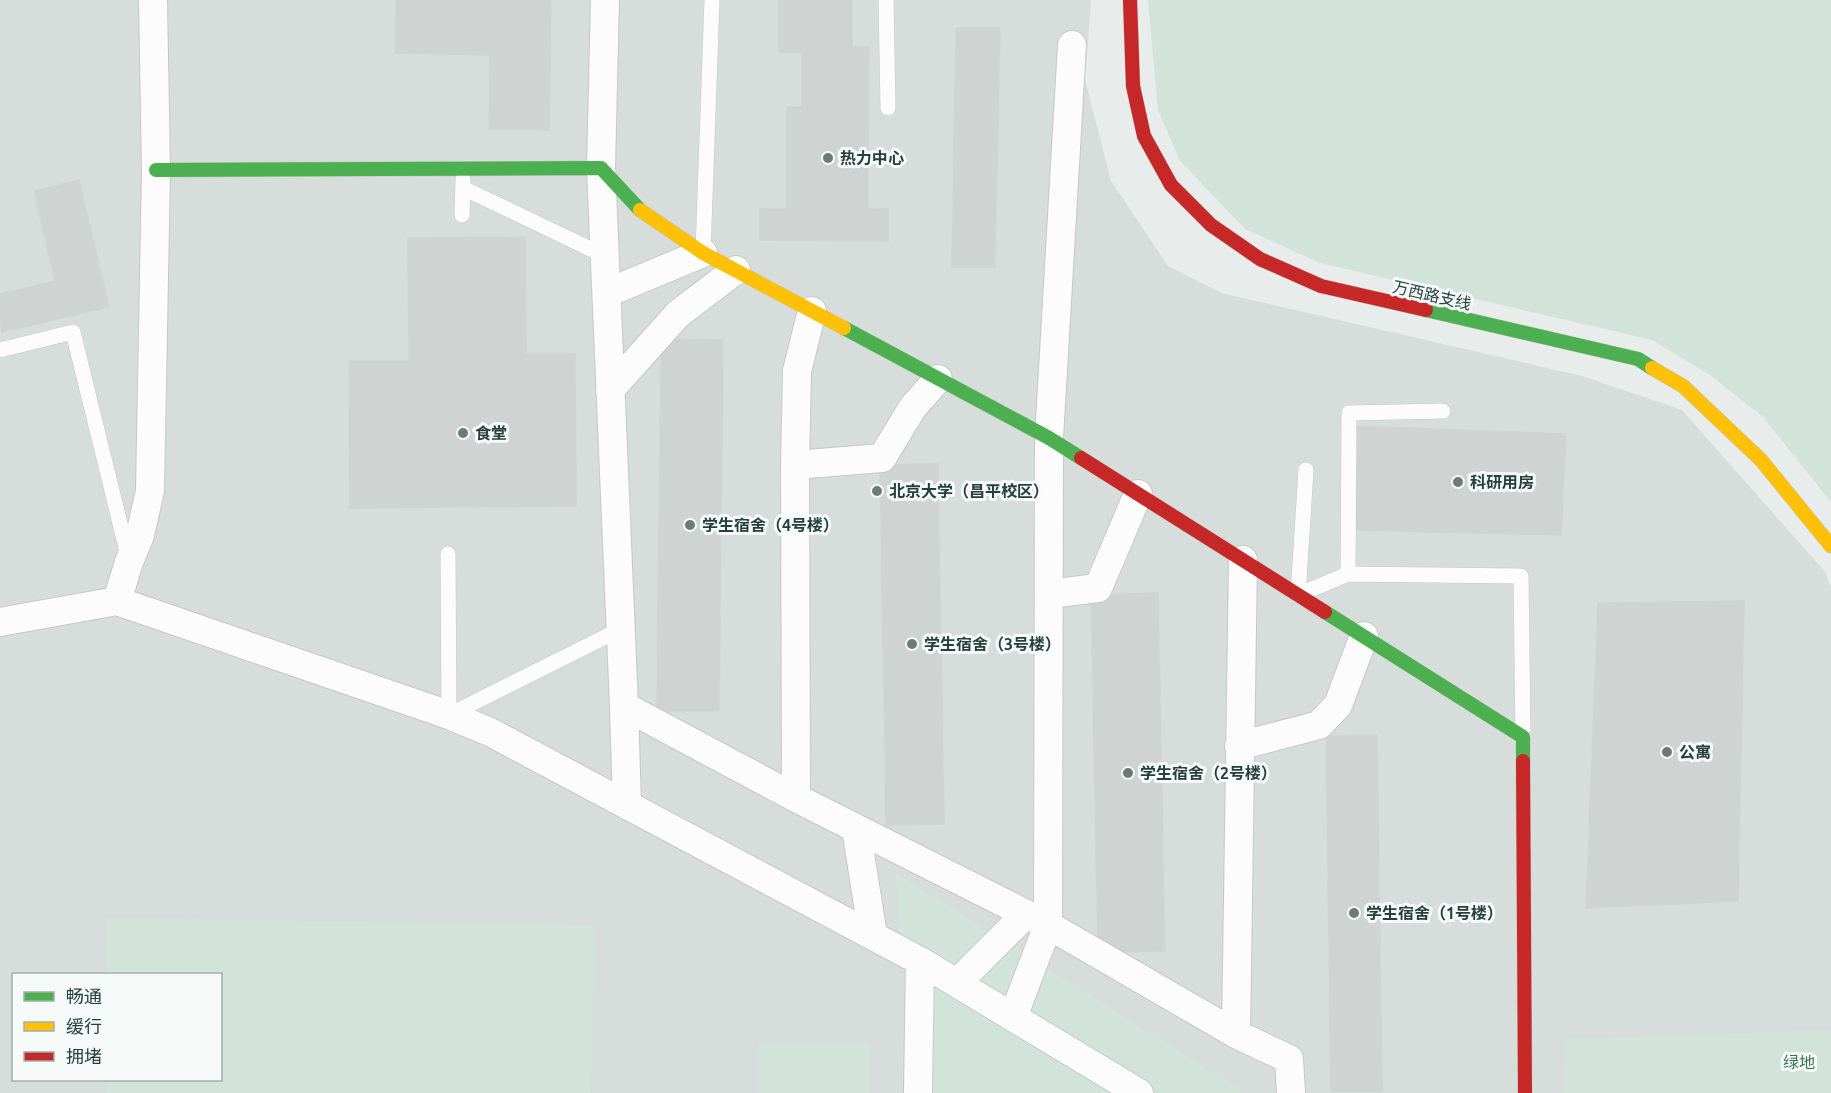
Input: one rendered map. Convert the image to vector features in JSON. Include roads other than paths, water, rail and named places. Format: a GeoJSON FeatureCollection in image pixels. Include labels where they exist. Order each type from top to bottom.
{"type":"FeatureCollection","features":[{"type":"Feature","properties":{"kind":"street"},"geometry":{"type":"LineString","coordinates":[[117,601],[140,535],[150,491],[156,170],[153,0]]}},
{"type":"Feature","properties":{"kind":"street"},"geometry":{"type":"LineString","coordinates":[[605,0],[602,168],[627,805]]}},
{"type":"Feature","properties":{"kind":"street","name":"万西路支线"},"geometry":{"type":"LineString","coordinates":[[1130,0],[1133,86],[1144,136],[1171,185],[1211,225],[1260,259],[1322,286],[1638,359],[1683,386],[1761,459],[1831,546]]}},
{"type":"Feature","properties":{"kind":"street"},"geometry":{"type":"LineString","coordinates":[[1013,1017],[1037,920],[1049,594],[1049,438],[1072,45]]}},
{"type":"Feature","properties":{"kind":"street"},"geometry":{"type":"LineString","coordinates":[[156,170],[602,168],[635,206],[703,253],[1049,438],[1524,737],[1525,1093]]}},
{"type":"Feature","properties":{"kind":"street"},"geometry":{"type":"LineString","coordinates":[[607,293],[703,253]]}},
{"type":"Feature","properties":{"kind":"street"},"geometry":{"type":"LineString","coordinates":[[610,390],[678,314],[736,270]]}},
{"type":"Feature","properties":{"kind":"street"},"geometry":{"type":"LineString","coordinates":[[796,798],[797,371],[812,311]]}},
{"type":"Feature","properties":{"kind":"street"},"geometry":{"type":"LineString","coordinates":[[795,465],[882,458],[913,407],[938,379]]}},
{"type":"Feature","properties":{"kind":"street"},"geometry":{"type":"LineString","coordinates":[[1049,594],[1098,588],[1138,494]]}},
{"type":"Feature","properties":{"kind":"street"},"geometry":{"type":"LineString","coordinates":[[1236,1034],[1243,560]]}},
{"type":"Feature","properties":{"kind":"street"},"geometry":{"type":"LineString","coordinates":[[0,622],[117,601],[449,715],[490,732],[920,961],[1139,1093]]}},
{"type":"Feature","properties":{"kind":"street"},"geometry":{"type":"LineString","coordinates":[[1239,746],[1319,725],[1338,705],[1364,636]]}},
{"type":"Feature","properties":{"kind":"street"},"geometry":{"type":"LineString","coordinates":[[624,706],[796,798],[1037,920],[1236,1034],[1289,1059],[1291,1093]]}},
{"type":"Feature","properties":{"kind":"street"},"geometry":{"type":"LineString","coordinates":[[856,828],[873,936]]}},
{"type":"Feature","properties":{"kind":"street"},"geometry":{"type":"LineString","coordinates":[[957,983],[1037,920]]}},
{"type":"Feature","properties":{"kind":"street"},"geometry":{"type":"LineString","coordinates":[[918,1093],[920,961]]}},
{"type":"Feature","properties":{"kind":"lane"},"geometry":{"type":"LineString","coordinates":[[703,253],[712,0]]}},
{"type":"Feature","properties":{"kind":"lane"},"geometry":{"type":"LineString","coordinates":[[886,0],[888,108]]}},
{"type":"Feature","properties":{"kind":"lane"},"geometry":{"type":"LineString","coordinates":[[462,215],[464,168]]}},
{"type":"Feature","properties":{"kind":"lane"},"geometry":{"type":"LineString","coordinates":[[463,188],[605,256]]}},
{"type":"Feature","properties":{"kind":"lane"},"geometry":{"type":"LineString","coordinates":[[0,350],[74,332],[129,562]]}},
{"type":"Feature","properties":{"kind":"lane"},"geometry":{"type":"LineString","coordinates":[[1348,574],[1349,413],[1443,411]]}},
{"type":"Feature","properties":{"kind":"lane"},"geometry":{"type":"LineString","coordinates":[[1306,470],[1298,595],[1348,574],[1521,576],[1524,737]]}},
{"type":"Feature","properties":{"kind":"lane"},"geometry":{"type":"LineString","coordinates":[[448,554],[449,715],[621,629]]}},
{"type":"Feature","properties":{"kind":"place","name":"热力中心"},"geometry":{"type":"Point","coordinates":[828,158]}},
{"type":"Feature","properties":{"kind":"place","name":"食堂"},"geometry":{"type":"Point","coordinates":[463,433]}},
{"type":"Feature","properties":{"kind":"place","name":"科研用房"},"geometry":{"type":"Point","coordinates":[1458,482]}},
{"type":"Feature","properties":{"kind":"place","name":"北京大学（昌平校区）"},"geometry":{"type":"Point","coordinates":[877,491]}},
{"type":"Feature","properties":{"kind":"place","name":"学生宿舍（4号楼）"},"geometry":{"type":"Point","coordinates":[690,525]}},
{"type":"Feature","properties":{"kind":"place","name":"学生宿舍（3号楼）"},"geometry":{"type":"Point","coordinates":[912,644]}},
{"type":"Feature","properties":{"kind":"place","name":"公寓"},"geometry":{"type":"Point","coordinates":[1667,752]}},
{"type":"Feature","properties":{"kind":"place","name":"学生宿舍（2号楼）"},"geometry":{"type":"Point","coordinates":[1128,773]}},
{"type":"Feature","properties":{"kind":"place","name":"学生宿舍（1号楼）"},"geometry":{"type":"Point","coordinates":[1354,913]}},
{"type":"Feature","properties":{"kind":"park label","name":"绿地"},"geometry":{"type":"Point","coordinates":[1799,1062]}}]}
